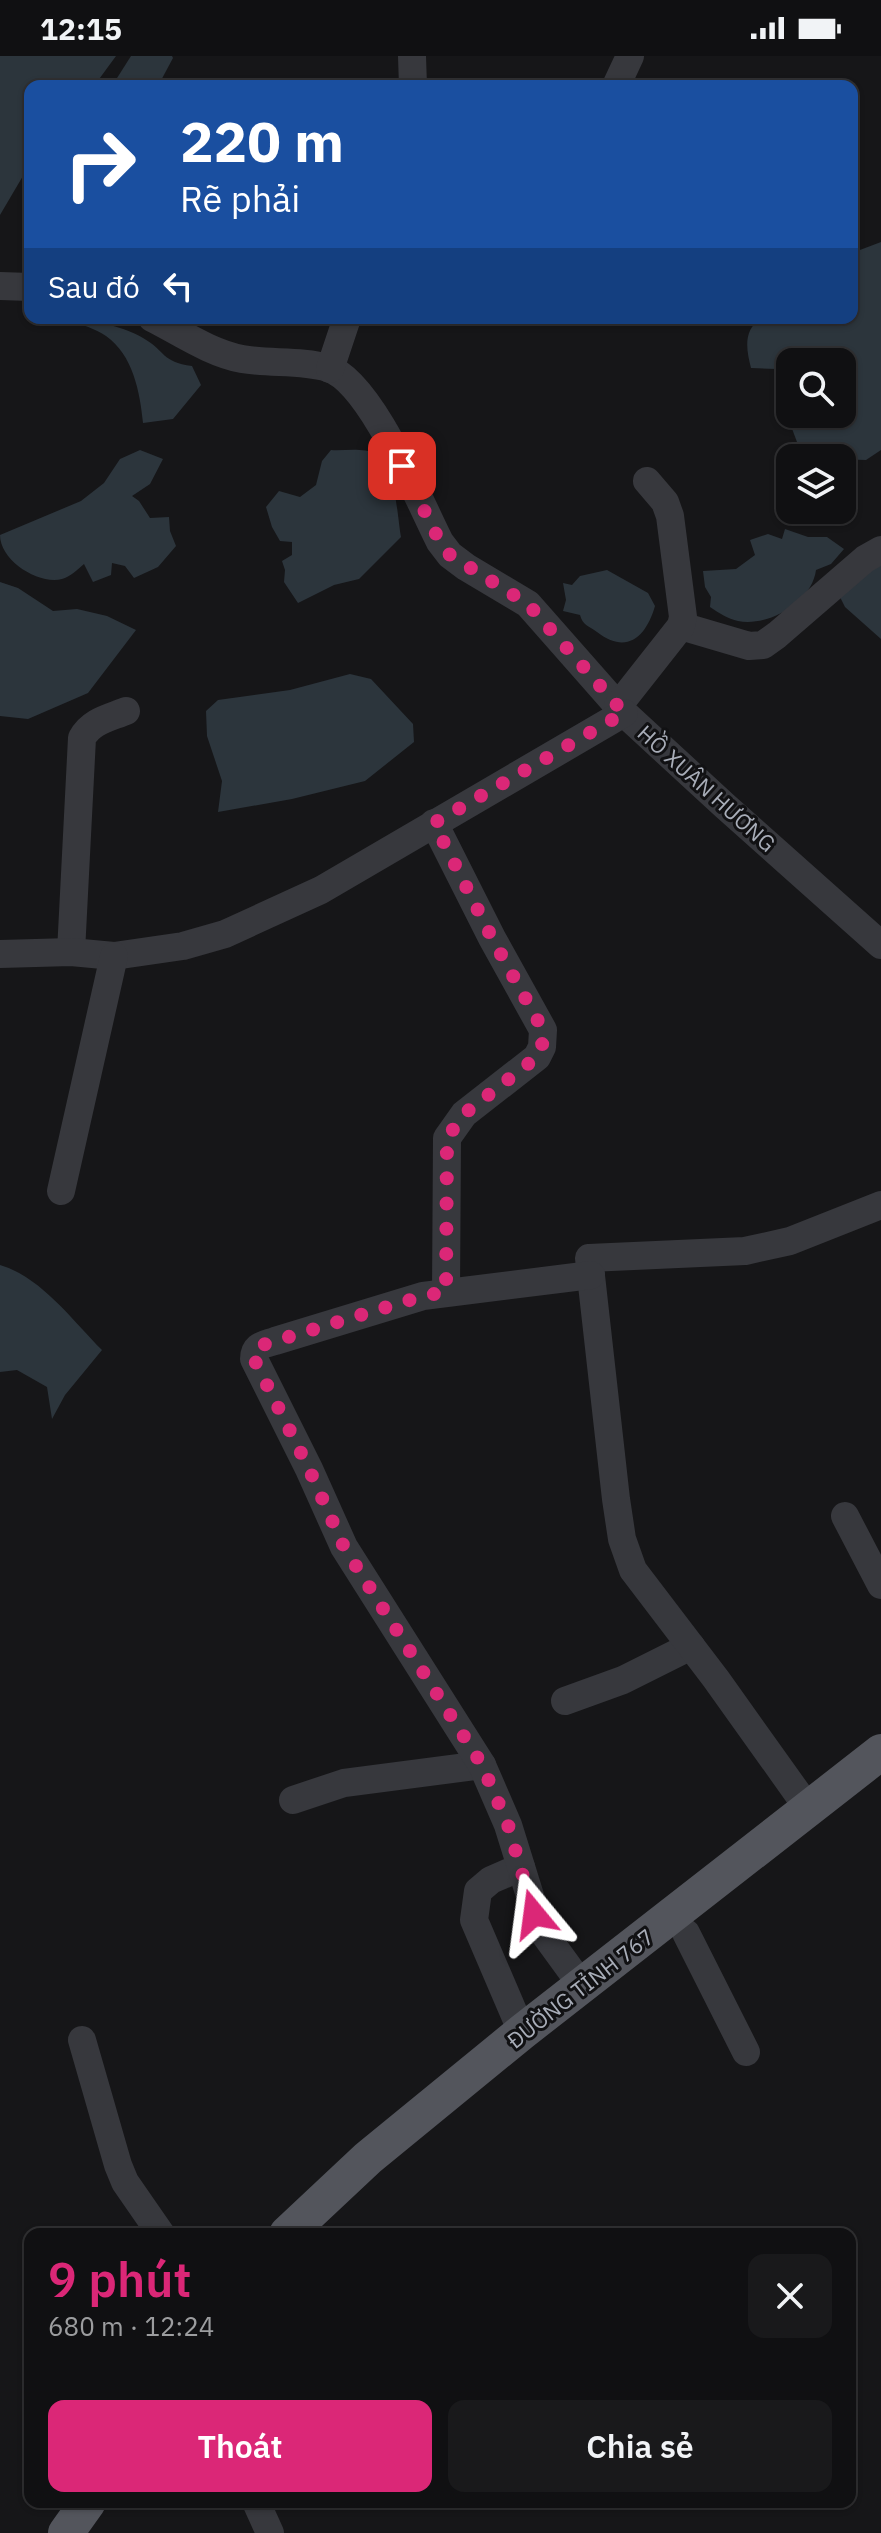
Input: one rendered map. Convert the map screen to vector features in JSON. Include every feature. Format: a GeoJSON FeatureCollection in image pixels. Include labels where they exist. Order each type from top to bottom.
{"type":"FeatureCollection","features":[{"type":"Feature","properties":{"kind":"main road","name":"ĐƯỜNG TỈNH 767"},"geometry":{"type":"LineString","coordinates":[[293,2228],[368,2158],[522,2032],[881,1752]]}},
{"type":"Feature","properties":{"kind":"main road","name":"ĐƯỜNG TỈNH 767"},"geometry":{"type":"LineString","coordinates":[[326,2228],[405,2152],[686,1933],[881,1775]]}},
{"type":"Feature","properties":{"kind":"main road"},"geometry":{"type":"LineString","coordinates":[[45,2533],[59,2508]]}},
{"type":"Feature","properties":{"kind":"main road"},"geometry":{"type":"LineString","coordinates":[[66,2533],[84,2508]]}},
{"type":"Feature","properties":{"kind":"street"},"geometry":{"type":"LineString","coordinates":[[412,56],[413,80]]}},
{"type":"Feature","properties":{"kind":"street"},"geometry":{"type":"LineString","coordinates":[[619,80],[630,56]]}},
{"type":"Feature","properties":{"kind":"street"},"geometry":{"type":"LineString","coordinates":[[0,286],[24,287]]}},
{"type":"Feature","properties":{"kind":"street"},"geometry":{"type":"LineString","coordinates":[[164,324],[215,350],[242,359],[330,369],[345,324]]}},
{"type":"Feature","properties":{"kind":"street","name":"HỒ XUÂN HƯƠNG"},"geometry":{"type":"LineString","coordinates":[[330,369],[350,383],[378,417],[440,542],[450,555],[528,604],[621,709],[881,945]]}},
{"type":"Feature","properties":{"kind":"street"},"geometry":{"type":"LineString","coordinates":[[0,954],[71,952],[114,956],[183,946],[225,934],[321,890],[621,709],[681,626],[682,601],[670,516],[665,502],[647,481]]}},
{"type":"Feature","properties":{"kind":"street"},"geometry":{"type":"LineString","coordinates":[[681,626],[749,646],[763,645],[865,559],[881,550]]}},
{"type":"Feature","properties":{"kind":"street"},"geometry":{"type":"LineString","coordinates":[[71,952],[82,738],[87,729],[98,722],[126,711]]}},
{"type":"Feature","properties":{"kind":"street"},"geometry":{"type":"LineString","coordinates":[[434,823],[543,1030],[542,1047],[537,1057],[464,1114],[447,1138],[446,1292]]}},
{"type":"Feature","properties":{"kind":"street"},"geometry":{"type":"LineString","coordinates":[[61,1191],[114,956]]}},
{"type":"Feature","properties":{"kind":"street"},"geometry":{"type":"LineString","coordinates":[[808,1808],[633,1570],[622,1539],[589,1258],[745,1251],[790,1241],[881,1205]]}},
{"type":"Feature","properties":{"kind":"street"},"geometry":{"type":"LineString","coordinates":[[583,1987],[540,1928],[508,1825],[482,1765],[344,1547],[254,1359],[254,1351],[259,1346],[423,1296],[591,1275]]}},
{"type":"Feature","properties":{"kind":"street"},"geometry":{"type":"LineString","coordinates":[[845,1516],[881,1585]]}},
{"type":"Feature","properties":{"kind":"street"},"geometry":{"type":"LineString","coordinates":[[565,1701],[623,1680],[691,1646]]}},
{"type":"Feature","properties":{"kind":"street"},"geometry":{"type":"LineString","coordinates":[[293,1800],[344,1783],[482,1765]]}},
{"type":"Feature","properties":{"kind":"street"},"geometry":{"type":"LineString","coordinates":[[521,1867],[491,1880],[478,1891],[474,1920],[522,2032]]}},
{"type":"Feature","properties":{"kind":"street"},"geometry":{"type":"LineString","coordinates":[[686,1933],[746,2052]]}},
{"type":"Feature","properties":{"kind":"street"},"geometry":{"type":"LineString","coordinates":[[82,2040],[118,2165],[125,2182],[157,2228]]}},
{"type":"Feature","properties":{"kind":"street"},"geometry":{"type":"LineString","coordinates":[[259,2508],[270,2533]]}},
{"type":"Feature","properties":{"kind":"shaded area"},"geometry":{"type":"Polygon","coordinates":[[[0,56],[116,56],[98,80],[24,80],[24,174],[0,215],[0,56]]]}},
{"type":"Feature","properties":{"kind":"shaded area"},"geometry":{"type":"Polygon","coordinates":[[[131,56],[173,58],[161,80],[116,80],[131,56]]]}},
{"type":"Feature","properties":{"kind":"shaded area"},"geometry":{"type":"Polygon","coordinates":[[[881,242],[881,450],[866,460],[856,460],[856,444],[798,444],[792,428],[856,428],[856,348],[776,348],[776,369],[751,368],[747,347],[749,334],[755,324],[858,324],[858,251],[881,242]]]}},
{"type":"Feature","properties":{"kind":"shaded area"},"geometry":{"type":"Polygon","coordinates":[[[81,324],[105,324],[137,335],[174,362],[192,366],[201,385],[173,419],[143,423],[140,399],[129,364],[115,344],[81,324]]]}},
{"type":"Feature","properties":{"kind":"shaded area"},"geometry":{"type":"Polygon","coordinates":[[[140,450],[163,459],[150,484],[132,496],[150,518],[169,517],[176,546],[158,567],[134,578],[125,566],[112,563],[111,575],[93,582],[84,564],[68,577],[53,580],[32,575],[6,554],[0,535],[81,501],[104,483],[120,459],[140,450]]]}},
{"type":"Feature","properties":{"kind":"shaded area"},"geometry":{"type":"Polygon","coordinates":[[[331,450],[365,451],[382,460],[394,492],[401,537],[359,579],[334,585],[298,603],[284,582],[282,561],[292,555],[292,542],[280,541],[266,507],[279,491],[300,497],[316,485],[322,461],[331,450]]]}},
{"type":"Feature","properties":{"kind":"shaded area"},"geometry":{"type":"Polygon","coordinates":[[[785,529],[808,537],[827,537],[844,549],[831,564],[816,570],[813,582],[798,602],[775,616],[750,622],[738,621],[710,607],[711,597],[705,587],[703,571],[736,569],[755,555],[750,540],[768,534],[782,539],[785,529]]]}},
{"type":"Feature","properties":{"kind":"shaded area"},"geometry":{"type":"Polygon","coordinates":[[[881,564],[881,639],[845,607],[838,593],[881,564]]]}},
{"type":"Feature","properties":{"kind":"shaded area"},"geometry":{"type":"Polygon","coordinates":[[[607,570],[648,593],[655,606],[641,634],[626,642],[608,639],[584,623],[580,615],[563,611],[566,600],[563,583],[572,585],[580,576],[607,570]]]}},
{"type":"Feature","properties":{"kind":"shaded area"},"geometry":{"type":"Polygon","coordinates":[[[0,582],[18,588],[53,611],[77,609],[107,616],[136,630],[88,693],[28,719],[0,716],[0,582]]]}},
{"type":"Feature","properties":{"kind":"shaded area"},"geometry":{"type":"Polygon","coordinates":[[[350,674],[371,679],[413,724],[414,742],[365,781],[292,799],[218,812],[222,781],[207,736],[206,711],[218,700],[290,690],[350,674]]]}},
{"type":"Feature","properties":{"kind":"shaded area"},"geometry":{"type":"Polygon","coordinates":[[[0,1265],[42,1289],[102,1350],[65,1395],[52,1419],[47,1387],[17,1370],[0,1372],[0,1265]]]}},
{"type":"Feature","properties":{"kind":"route"},"geometry":{"type":"LineString","coordinates":[[402,466],[440,542],[450,555],[528,604],[624,713],[434,823],[543,1030],[542,1047],[537,1057],[464,1114],[447,1138],[446,1292],[423,1296],[259,1346],[254,1351],[254,1359],[344,1547],[482,1765],[508,1825],[534,1914]]}}]}
